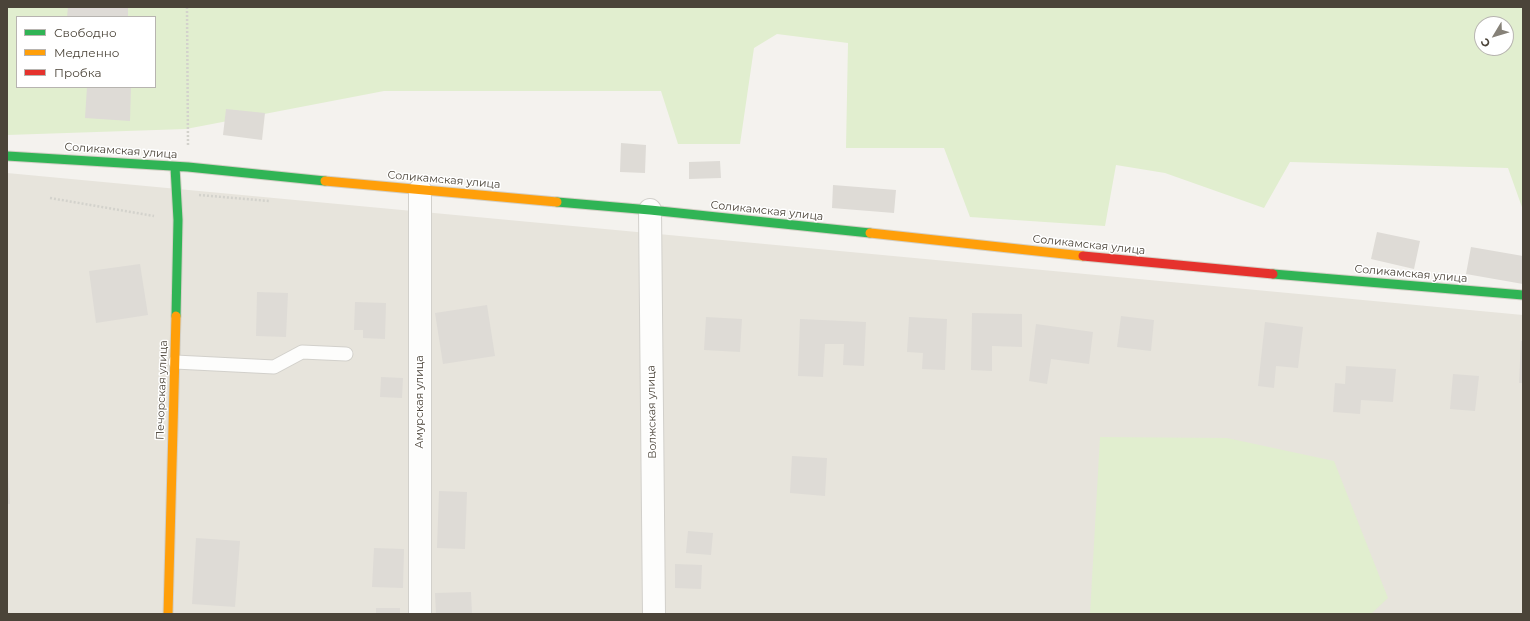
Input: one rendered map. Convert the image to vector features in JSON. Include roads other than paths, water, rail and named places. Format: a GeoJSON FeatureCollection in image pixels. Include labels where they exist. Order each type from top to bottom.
{"type":"FeatureCollection","features":[{"type":"Feature","properties":{"kind":"main road","name":"Соликамская улица"},"geometry":{"type":"LineString","coordinates":[[7,156],[188,167],[420,190],[650,210],[1181,266],[1523,295]]}},
{"type":"Feature","properties":{"kind":"main road","name":"Печорская улица"},"geometry":{"type":"LineString","coordinates":[[168,614],[178,220],[176,167]]}},
{"type":"Feature","properties":{"kind":"street","name":"Амурская улица"},"geometry":{"type":"LineString","coordinates":[[420,190],[420,614]]}},
{"type":"Feature","properties":{"kind":"street","name":"Волжская улица"},"geometry":{"type":"LineString","coordinates":[[650,210],[654,614]]}},
{"type":"Feature","properties":{"kind":"lane"},"geometry":{"type":"LineString","coordinates":[[174,362],[274,367],[302,352],[346,354]]}}]}
